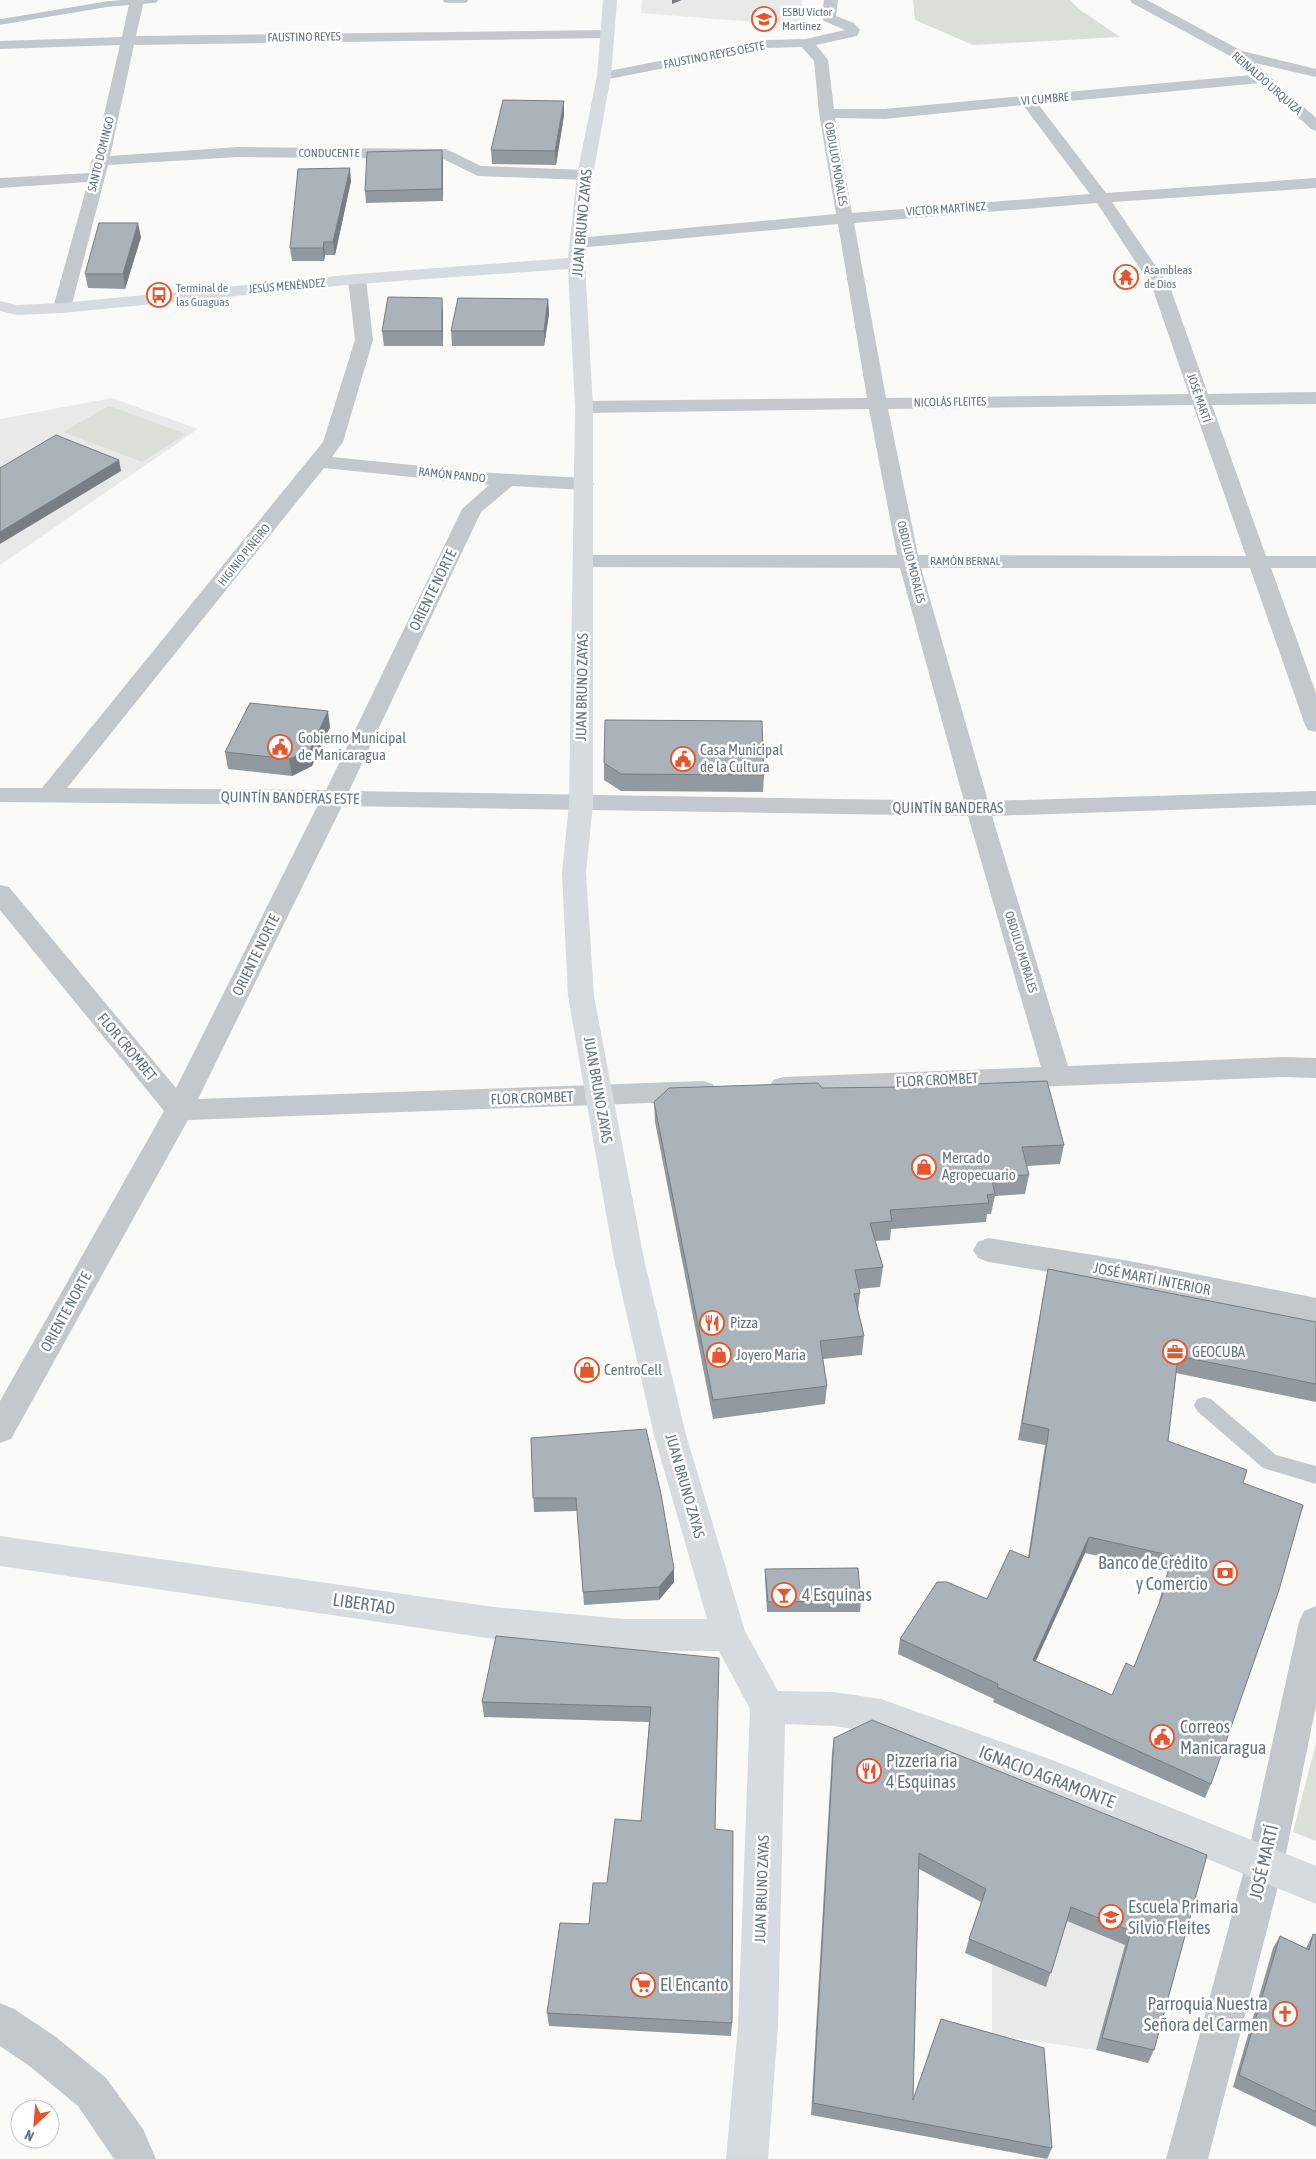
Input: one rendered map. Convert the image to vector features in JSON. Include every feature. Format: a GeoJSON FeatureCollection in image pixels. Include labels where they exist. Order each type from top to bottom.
{"type":"FeatureCollection","features":[{"type":"Feature","properties":{"kind":"main road","name":"JUAN BRUNO ZAYAS"},"geometry":{"type":"LineString","coordinates":[[610,0],[604,76],[585,175],[577,253],[584,407],[584,561],[581,804],[574,873],[581,987],[598,1096],[628,1259],[668,1425],[729,1635],[768,1707],[758,2026],[746,2159]]}},
{"type":"Feature","properties":{"kind":"main road","name":"JESÚS MENÉNDEZ"},"geometry":{"type":"LineString","coordinates":[[0,306],[17,310],[62,308],[357,280],[577,253]]}},
{"type":"Feature","properties":{"kind":"main road","name":"LIBERTAD"},"geometry":{"type":"LineString","coordinates":[[0,1551],[494,1623],[624,1635],[729,1635]]}},
{"type":"Feature","properties":{"kind":"main road","name":"IGNACIO AGRAMONTE"},"geometry":{"type":"LineString","coordinates":[[768,1707],[834,1708],[881,1716],[1055,1778],[1316,1885]]}},
{"type":"Feature","properties":{"kind":"street","name":"FAUSTINO REYES OESTE"},"geometry":{"type":"LineString","coordinates":[[604,76],[765,44],[806,43],[852,33],[853,30],[850,26],[829,18],[831,0]]}},
{"type":"Feature","properties":{"kind":"street","name":"REINALDO URQUIZA"},"geometry":{"type":"LineString","coordinates":[[1137,0],[1237,54],[1316,126]]}},
{"type":"Feature","properties":{"kind":"street","name":"SANTO DOMINGO"},"geometry":{"type":"LineString","coordinates":[[62,308],[98,169],[137,2]]}},
{"type":"Feature","properties":{"kind":"street","name":"FAUSTINO REYES"},"geometry":{"type":"LineString","coordinates":[[0,45],[129,40],[608,34]]}},
{"type":"Feature","properties":{"kind":"street","name":"OBDULIO MORALES"},"geometry":{"type":"LineString","coordinates":[[806,43],[821,60],[827,113],[876,402],[908,561],[978,809],[1057,1075]]}},
{"type":"Feature","properties":{"kind":"street"},"geometry":{"type":"LineString","coordinates":[[1237,54],[1316,73]]}},
{"type":"Feature","properties":{"kind":"street","name":"VI CUMBRE"},"geometry":{"type":"LineString","coordinates":[[827,113],[884,114],[1262,78]]}},
{"type":"Feature","properties":{"kind":"street","name":"JOSÉ MARTÍ"},"geometry":{"type":"LineString","coordinates":[[1027,100],[1101,197],[1161,287],[1199,399],[1316,725]]}},
{"type":"Feature","properties":{"kind":"street","name":"CONDUCENTE"},"geometry":{"type":"LineString","coordinates":[[0,183],[238,152],[446,154],[478,171],[585,175]]}},
{"type":"Feature","properties":{"kind":"street","name":"VICTOR MARTÍNEZ"},"geometry":{"type":"LineString","coordinates":[[577,253],[846,217],[1101,197],[1316,183]]}},
{"type":"Feature","properties":{"kind":"street","name":"HIGINIO PIÑEIRO"},"geometry":{"type":"LineString","coordinates":[[48,796],[320,462],[333,442],[364,340],[357,280]]}},
{"type":"Feature","properties":{"kind":"street","name":"NICOLÁS FLEITES"},"geometry":{"type":"LineString","coordinates":[[584,407],[1316,398]]}},
{"type":"Feature","properties":{"kind":"street","name":"RAMÓN PANDO"},"geometry":{"type":"LineString","coordinates":[[320,462],[507,480],[584,484]]}},
{"type":"Feature","properties":{"kind":"street","name":"ORIENTE NORTE"},"geometry":{"type":"LineString","coordinates":[[0,1430],[179,1110],[334,798],[472,509],[507,480]]}},
{"type":"Feature","properties":{"kind":"street","name":"RAMÓN BERNAL"},"geometry":{"type":"LineString","coordinates":[[584,561],[1316,562]]}},
{"type":"Feature","properties":{"kind":"street","name":"QUINTÍN BANDERAS ESTE"},"geometry":{"type":"LineString","coordinates":[[0,796],[334,798],[581,804]]}},
{"type":"Feature","properties":{"kind":"street","name":"QUINTÍN BANDERAS"},"geometry":{"type":"LineString","coordinates":[[581,804],[978,809],[1316,798]]}},
{"type":"Feature","properties":{"kind":"street","name":"FLOR CROMBET"},"geometry":{"type":"LineString","coordinates":[[0,893],[179,1110],[728,1090]]}},
{"type":"Feature","properties":{"kind":"street","name":"FLOR CROMBET"},"geometry":{"type":"LineString","coordinates":[[758,1088],[1057,1075],[1284,1067],[1316,1068]]}},
{"type":"Feature","properties":{"kind":"street","name":"JOSÉ MARTÍ INTERIOR"},"geometry":{"type":"LineString","coordinates":[[988,1250],[1130,1273],[1316,1310]]}},
{"type":"Feature","properties":{"kind":"street","name":"JOSÉ MARTÍ"},"geometry":{"type":"LineString","coordinates":[[1187,2159],[1265,1863],[1316,1622]]}},
{"type":"Feature","properties":{"kind":"street"},"geometry":{"type":"LineString","coordinates":[[0,2023],[42,2052],[92,2092],[128,2144],[135,2159]]}},
{"type":"Feature","properties":{"kind":"lane"},"geometry":{"type":"LineString","coordinates":[[1204,1405],[1270,1462],[1316,1475]]}},
{"type":"Feature","properties":{"kind":"shaded area","name":"ESBU Víctor Martínez"},"geometry":{"type":"Polygon","coordinates":[[[642,0],[802,0],[806,26],[641,13],[642,0]]]}},
{"type":"Feature","properties":{"kind":"shaded area"},"geometry":{"type":"Polygon","coordinates":[[[913,0],[1070,0],[1079,9],[1120,37],[973,45],[915,20],[913,0]]]}},
{"type":"Feature","properties":{"kind":"shaded area"},"geometry":{"type":"Polygon","coordinates":[[[112,398],[198,429],[0,565],[0,419],[112,398]]]}},
{"type":"Feature","properties":{"kind":"shaded area"},"geometry":{"type":"Polygon","coordinates":[[[109,406],[186,434],[142,462],[63,432],[109,406]]]}},
{"type":"Feature","properties":{"kind":"shaded area"},"geometry":{"type":"Polygon","coordinates":[[[1316,1743],[1316,1841],[1293,1832],[1316,1743]]]}},
{"type":"Feature","properties":{"kind":"shaded area","name":"Escuela Primaria Silvio Fleites"},"geometry":{"type":"Polygon","coordinates":[[[1065,1815],[1201,1869],[1148,2063],[1096,2050],[992,2035],[992,1964],[1015,1974],[1065,1815]]]}},
{"type":"Feature","properties":{"kind":"building"},"geometry":{"type":"Polygon","coordinates":[[[503,100],[564,101],[555,151],[491,150],[503,100]]]}},
{"type":"Feature","properties":{"kind":"building"},"geometry":{"type":"Polygon","coordinates":[[[442,150],[442,189],[365,191],[367,152],[442,150]]]}},
{"type":"Feature","properties":{"kind":"building"},"geometry":{"type":"Polygon","coordinates":[[[350,168],[333,242],[324,242],[323,248],[290,248],[298,169],[350,168]]]}},
{"type":"Feature","properties":{"kind":"building"},"geometry":{"type":"Polygon","coordinates":[[[99,223],[138,223],[123,274],[85,274],[99,223]]]}},
{"type":"Feature","properties":{"kind":"building"},"geometry":{"type":"Polygon","coordinates":[[[388,297],[442,298],[442,331],[382,331],[388,297]]]}},
{"type":"Feature","properties":{"kind":"building"},"geometry":{"type":"Polygon","coordinates":[[[458,298],[548,299],[544,331],[451,331],[458,298]]]}},
{"type":"Feature","properties":{"kind":"building"},"geometry":{"type":"Polygon","coordinates":[[[56,435],[119,460],[0,532],[0,468],[56,435]]]}},
{"type":"Feature","properties":{"kind":"building"},"geometry":{"type":"Polygon","coordinates":[[[250,703],[328,711],[310,750],[289,759],[225,752],[250,703]]]}},
{"type":"Feature","properties":{"kind":"building","name":"Casa Municipal de la Cultura"},"geometry":{"type":"Polygon","coordinates":[[[605,720],[762,721],[764,775],[621,774],[604,763],[605,720]]]}},
{"type":"Feature","properties":{"kind":"building"},"geometry":{"type":"Polygon","coordinates":[[[1047,1081],[1064,1145],[1022,1147],[1029,1175],[991,1176],[995,1194],[987,1195],[989,1203],[890,1210],[892,1221],[870,1223],[883,1267],[855,1270],[860,1293],[854,1294],[864,1336],[820,1341],[827,1386],[713,1400],[654,1102],[669,1088],[818,1083],[822,1088],[901,1087],[1047,1081]]]}},
{"type":"Feature","properties":{"kind":"building"},"geometry":{"type":"Polygon","coordinates":[[[1048,1269],[1316,1322],[1316,1384],[1178,1356],[1168,1441],[1247,1470],[1243,1483],[1303,1505],[1279,1590],[1211,1784],[997,1687],[998,1684],[900,1639],[937,1582],[947,1582],[987,1599],[1010,1550],[1029,1558],[1049,1429],[1022,1423],[1048,1269]],[[1089,1537],[1033,1660],[1112,1695],[1126,1663],[1134,1667],[1166,1586],[1164,1585],[1173,1556],[1089,1537]]]}},
{"type":"Feature","properties":{"kind":"building"},"geometry":{"type":"Polygon","coordinates":[[[646,1429],[661,1494],[674,1569],[659,1587],[583,1592],[576,1498],[533,1498],[531,1438],[646,1429]]]}},
{"type":"Feature","properties":{"kind":"building"},"geometry":{"type":"Polygon","coordinates":[[[858,1568],[861,1601],[768,1602],[765,1569],[858,1568]]]}},
{"type":"Feature","properties":{"kind":"building"},"geometry":{"type":"Polygon","coordinates":[[[496,1636],[719,1658],[715,1829],[733,1831],[732,2023],[547,2013],[560,1923],[589,1924],[593,1883],[607,1883],[615,1819],[641,1821],[651,1707],[482,1702],[496,1636]]]}},
{"type":"Feature","properties":{"kind":"building"},"geometry":{"type":"Polygon","coordinates":[[[872,1720],[1207,1855],[1154,2050],[1102,2038],[1131,1931],[1071,1907],[1051,1973],[969,1939],[986,1889],[919,1853],[913,2100],[941,2019],[1044,2048],[1052,2148],[813,2103],[834,1738],[872,1720]]]}},
{"type":"Feature","properties":{"kind":"building","name":"Parroquia Nuestra Señora del Carmen"},"geometry":{"type":"Polygon","coordinates":[[[1313,1934],[1316,1935],[1316,2112],[1239,2075],[1280,1936],[1309,1950],[1313,1934]]]}},
{"type":"Feature","properties":{"kind":"waterway"},"geometry":{"type":"LineString","coordinates":[[0,22],[108,4],[155,0]]}},
{"type":"Feature","properties":{"kind":"waterway"},"geometry":{"type":"LineString","coordinates":[[446,0],[465,0]]}},
{"type":"Feature","properties":{"kind":"place","name":"ESBU Víctor Martínez"},"geometry":{"type":"Point","coordinates":[764,19]}},
{"type":"Feature","properties":{"kind":"place","name":"Asambleas de Dios"},"geometry":{"type":"Point","coordinates":[1126,277]}},
{"type":"Feature","properties":{"kind":"place","name":"Terminal de las Guaguas"},"geometry":{"type":"Point","coordinates":[159,295]}},
{"type":"Feature","properties":{"kind":"place","name":"Gobierno Municipal de Manicaragua"},"geometry":{"type":"Point","coordinates":[280,747]}},
{"type":"Feature","properties":{"kind":"place","name":"Casa Municipal de la Cultura"},"geometry":{"type":"Point","coordinates":[683,759]}},
{"type":"Feature","properties":{"kind":"place","name":"Mercado Agropecuario"},"geometry":{"type":"Point","coordinates":[924,1167]}},
{"type":"Feature","properties":{"kind":"place","name":"Pizza"},"geometry":{"type":"Point","coordinates":[712,1323]}},
{"type":"Feature","properties":{"kind":"place","name":"GEOCUBA"},"geometry":{"type":"Point","coordinates":[1175,1352]}},
{"type":"Feature","properties":{"kind":"place","name":"Joyero Maria"},"geometry":{"type":"Point","coordinates":[719,1355]}},
{"type":"Feature","properties":{"kind":"place","name":"CentroCell"},"geometry":{"type":"Point","coordinates":[587,1370]}},
{"type":"Feature","properties":{"kind":"place","name":"Banco de Crédito y Comercio"},"geometry":{"type":"Point","coordinates":[1225,1573]}},
{"type":"Feature","properties":{"kind":"place","name":"4 Esquinas"},"geometry":{"type":"Point","coordinates":[784,1595]}},
{"type":"Feature","properties":{"kind":"place","name":"Correos Manicaragua"},"geometry":{"type":"Point","coordinates":[1162,1737]}},
{"type":"Feature","properties":{"kind":"place","name":"Pizzería ria 4 Esquinas"},"geometry":{"type":"Point","coordinates":[869,1771]}},
{"type":"Feature","properties":{"kind":"place","name":"Escuela Primaria Silvio Fleites"},"geometry":{"type":"Point","coordinates":[1111,1917]}},
{"type":"Feature","properties":{"kind":"place","name":"El Encanto"},"geometry":{"type":"Point","coordinates":[643,1985]}},
{"type":"Feature","properties":{"kind":"place","name":"Parroquia Nuestra Señora del Carmen"},"geometry":{"type":"Point","coordinates":[1285,2014]}}]}
